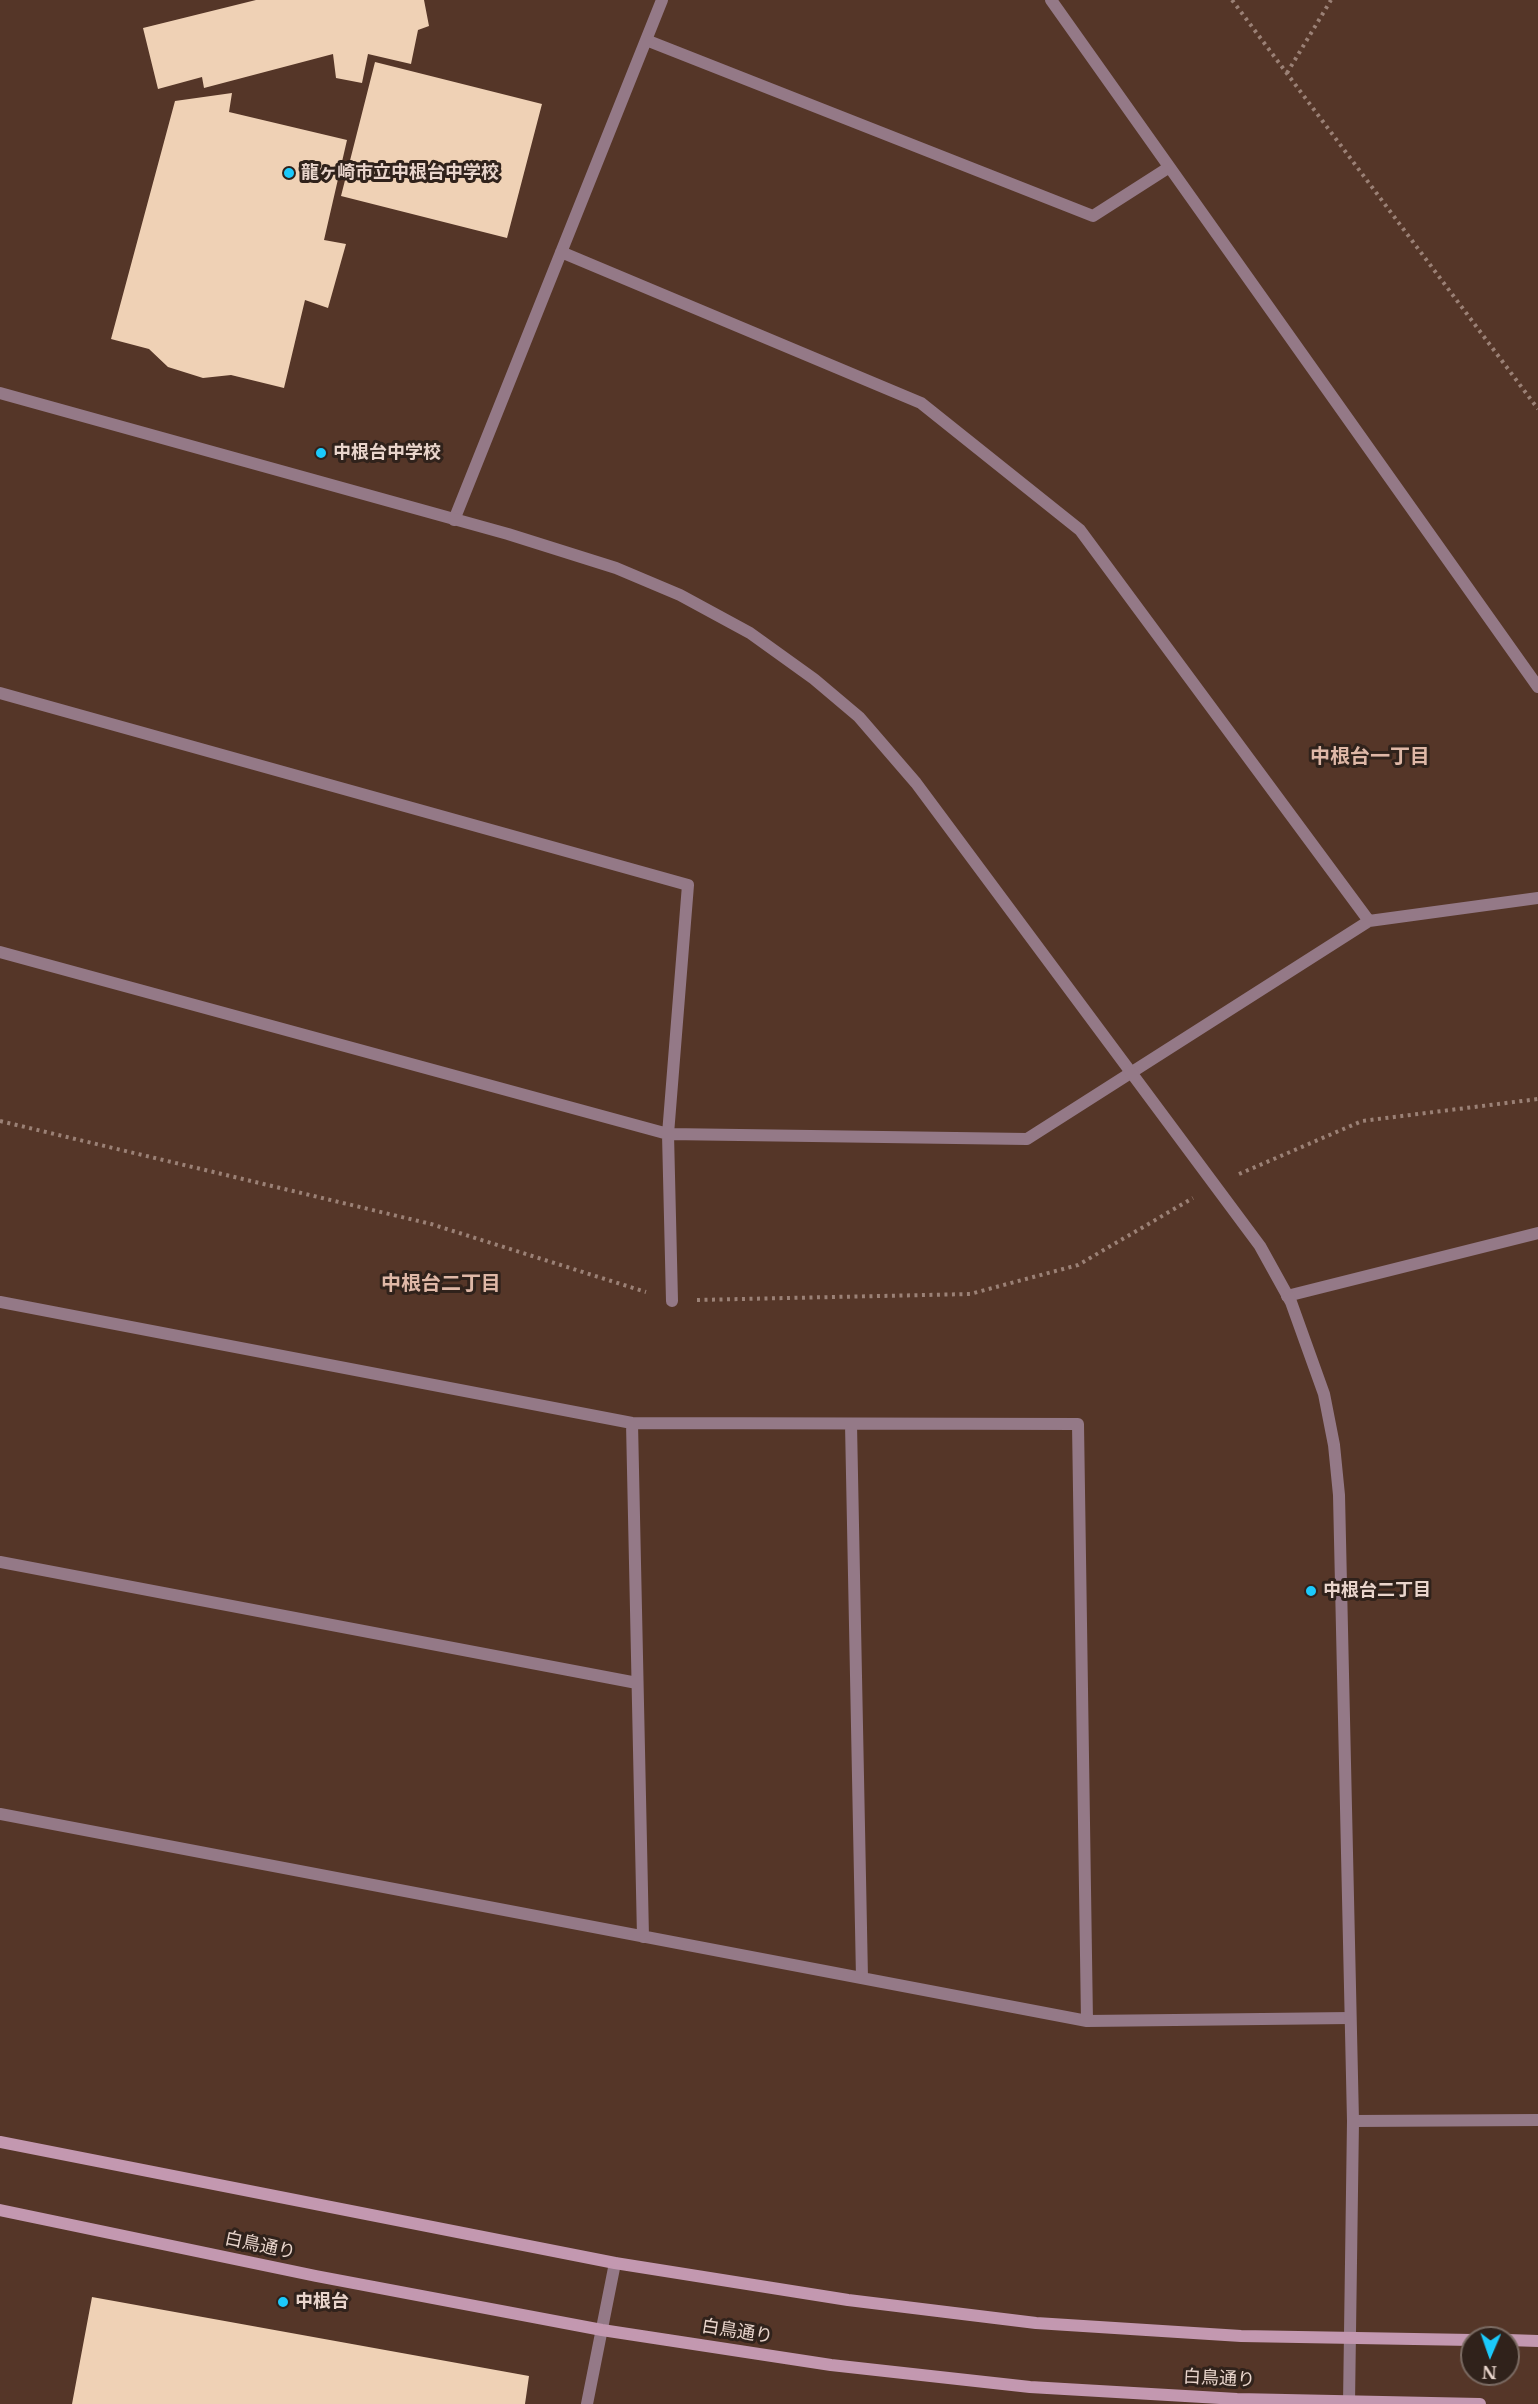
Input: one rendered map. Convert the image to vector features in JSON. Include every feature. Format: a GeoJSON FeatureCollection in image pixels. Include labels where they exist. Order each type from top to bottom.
{"type":"FeatureCollection","features":[{"type":"Feature","properties":{"kind":"main road"},"geometry":{"type":"LineString","coordinates":[[0,2142],[615,2263],[848,2300],[1036,2323],[1241,2336],[1460,2340]]}},
{"type":"Feature","properties":{"kind":"main road","name":"白鳥通り"},"geometry":{"type":"LineString","coordinates":[[0,2210],[316,2276],[602,2330],[831,2365],[1139,2398],[1480,2404]]}},
{"type":"Feature","properties":{"kind":"main road"},"geometry":{"type":"LineString","coordinates":[[1520,2340],[1538,2341]]}},
{"type":"Feature","properties":{"kind":"street"},"geometry":{"type":"LineString","coordinates":[[454,520],[662,0]]}},
{"type":"Feature","properties":{"kind":"street"},"geometry":{"type":"LineString","coordinates":[[1051,0],[1538,687]]}},
{"type":"Feature","properties":{"kind":"street"},"geometry":{"type":"LineString","coordinates":[[646,40],[1094,216],[1168,168]]}},
{"type":"Feature","properties":{"kind":"street"},"geometry":{"type":"LineString","coordinates":[[561,252],[921,403],[1080,530],[1369,921]]}},
{"type":"Feature","properties":{"kind":"street"},"geometry":{"type":"LineString","coordinates":[[0,393],[454,520],[616,568],[680,595],[750,633],[814,679],[859,717],[916,783],[1260,1245],[1287,1296],[1324,1394],[1334,1445],[1339,1495],[1353,2121],[1349,2403]]}},
{"type":"Feature","properties":{"kind":"street"},"geometry":{"type":"LineString","coordinates":[[0,693],[688,885],[668,1134],[672,1301]]}},
{"type":"Feature","properties":{"kind":"street"},"geometry":{"type":"LineString","coordinates":[[0,952],[668,1134],[1027,1139],[1369,921],[1538,898]]}},
{"type":"Feature","properties":{"kind":"street"},"geometry":{"type":"LineString","coordinates":[[1287,1296],[1538,1233]]}},
{"type":"Feature","properties":{"kind":"street"},"geometry":{"type":"LineString","coordinates":[[0,1302],[632,1423],[1078,1424],[1087,2021]]}},
{"type":"Feature","properties":{"kind":"street"},"geometry":{"type":"LineString","coordinates":[[632,1423],[643,1936]]}},
{"type":"Feature","properties":{"kind":"street"},"geometry":{"type":"LineString","coordinates":[[851,1424],[862,1978]]}},
{"type":"Feature","properties":{"kind":"street"},"geometry":{"type":"LineString","coordinates":[[0,1562],[637,1683]]}},
{"type":"Feature","properties":{"kind":"street"},"geometry":{"type":"LineString","coordinates":[[0,1814],[1087,2021],[1350,2018]]}},
{"type":"Feature","properties":{"kind":"street"},"geometry":{"type":"LineString","coordinates":[[1353,2121],[1538,2120]]}},
{"type":"Feature","properties":{"kind":"street"},"geometry":{"type":"LineString","coordinates":[[587,2404],[615,2263]]}},
{"type":"Feature","properties":{"kind":"path"},"geometry":{"type":"LineString","coordinates":[[1232,0],[1538,409]]}},
{"type":"Feature","properties":{"kind":"path"},"geometry":{"type":"LineString","coordinates":[[1287,73],[1331,0]]}},
{"type":"Feature","properties":{"kind":"path"},"geometry":{"type":"LineString","coordinates":[[0,1121],[431,1224],[672,1301],[970,1294],[1078,1265],[1216,1185],[1362,1121],[1538,1099]]}},
{"type":"Feature","properties":{"kind":"building"},"geometry":{"type":"Polygon","coordinates":[[[256,0],[424,0],[429,26],[418,30],[411,64],[368,54],[362,83],[336,78],[333,54],[204,88],[202,77],[158,89],[143,28],[256,0]]]}},
{"type":"Feature","properties":{"kind":"building"},"geometry":{"type":"Polygon","coordinates":[[[375,62],[542,104],[507,238],[341,196],[375,62]]]}},
{"type":"Feature","properties":{"kind":"building"},"geometry":{"type":"Polygon","coordinates":[[[232,93],[229,112],[347,140],[324,240],[346,244],[328,308],[305,300],[284,388],[231,375],[203,378],[168,367],[149,349],[111,339],[175,101],[232,93]]]}},
{"type":"Feature","properties":{"kind":"building"},"geometry":{"type":"Polygon","coordinates":[[[92,2297],[529,2376],[525,2404],[72,2404],[92,2297]]]}},
{"type":"Feature","properties":{"kind":"place","name":"龍ヶ崎市立中根台中学校"},"geometry":{"type":"Point","coordinates":[289,173]}},
{"type":"Feature","properties":{"kind":"place","name":"中根台中学校"},"geometry":{"type":"Point","coordinates":[321,453]}},
{"type":"Feature","properties":{"kind":"place","name":"中根台二丁目"},"geometry":{"type":"Point","coordinates":[1311,1591]}},
{"type":"Feature","properties":{"kind":"place","name":"中根台"},"geometry":{"type":"Point","coordinates":[283,2302]}},
{"type":"Feature","properties":{"kind":"district","name":"中根台一丁目"},"geometry":{"type":"Point","coordinates":[1370,757]}},
{"type":"Feature","properties":{"kind":"district","name":"中根台二丁目"},"geometry":{"type":"Point","coordinates":[441,1284]}}]}
